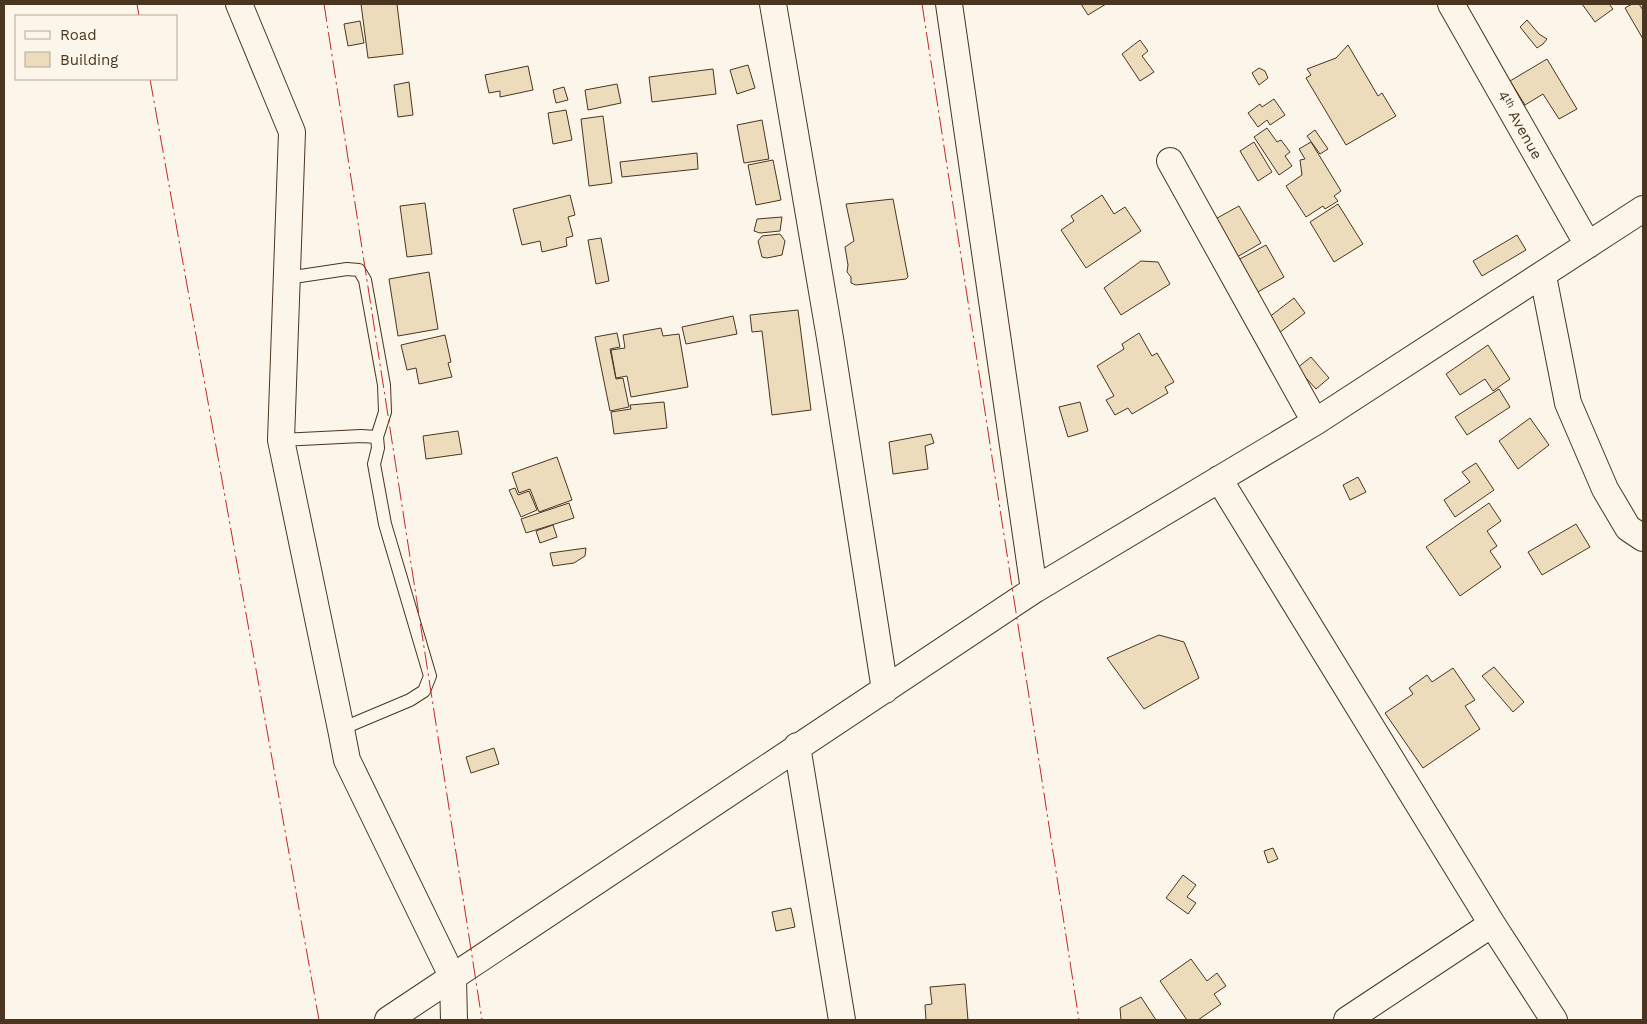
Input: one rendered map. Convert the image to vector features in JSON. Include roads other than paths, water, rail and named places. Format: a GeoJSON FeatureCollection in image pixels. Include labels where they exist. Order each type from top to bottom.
{"type":"FeatureCollection","features":[{"type":"Feature","properties":{"kind":"street"},"geometry":{"type":"LineString","coordinates":[[239,4],[292,132],[281,440],[347,760],[453,978],[454,1020]]}},
{"type":"Feature","properties":{"kind":"street"},"geometry":{"type":"LineString","coordinates":[[773,4],[830,338],[884,690]]}},
{"type":"Feature","properties":{"kind":"street"},"geometry":{"type":"LineString","coordinates":[[949,4],[1034,590]]}},
{"type":"Feature","properties":{"kind":"street","name":"4ᵗʰ Avenue"},"geometry":{"type":"LineString","coordinates":[[1452,4],[1588,245]]}},
{"type":"Feature","properties":{"kind":"street"},"geometry":{"type":"LineString","coordinates":[[1170,161],[1315,422]]}},
{"type":"Feature","properties":{"kind":"street"},"geometry":{"type":"LineString","coordinates":[[388,1020],[1034,590],[1315,422],[1543,276],[1643,209]]}},
{"type":"Feature","properties":{"kind":"street"},"geometry":{"type":"LineString","coordinates":[[1543,276],[1568,403],[1605,489],[1628,528],[1643,538]]}},
{"type":"Feature","properties":{"kind":"street"},"geometry":{"type":"LineString","coordinates":[[1219,479],[1492,924],[1554,1020]]}},
{"type":"Feature","properties":{"kind":"street"},"geometry":{"type":"LineString","coordinates":[[798,746],[842,1020]]}},
{"type":"Feature","properties":{"kind":"street"},"geometry":{"type":"LineString","coordinates":[[1347,1020],[1492,924]]}},
{"type":"Feature","properties":{"kind":"lane"},"geometry":{"type":"LineString","coordinates":[[287,278],[347,269],[359,270],[365,280],[384,385],[385,412],[377,437],[378,448],[374,464],[383,515],[430,676],[424,691],[410,700],[341,729]]}},
{"type":"Feature","properties":{"kind":"lane"},"geometry":{"type":"LineString","coordinates":[[281,440],[377,437]]}}]}
